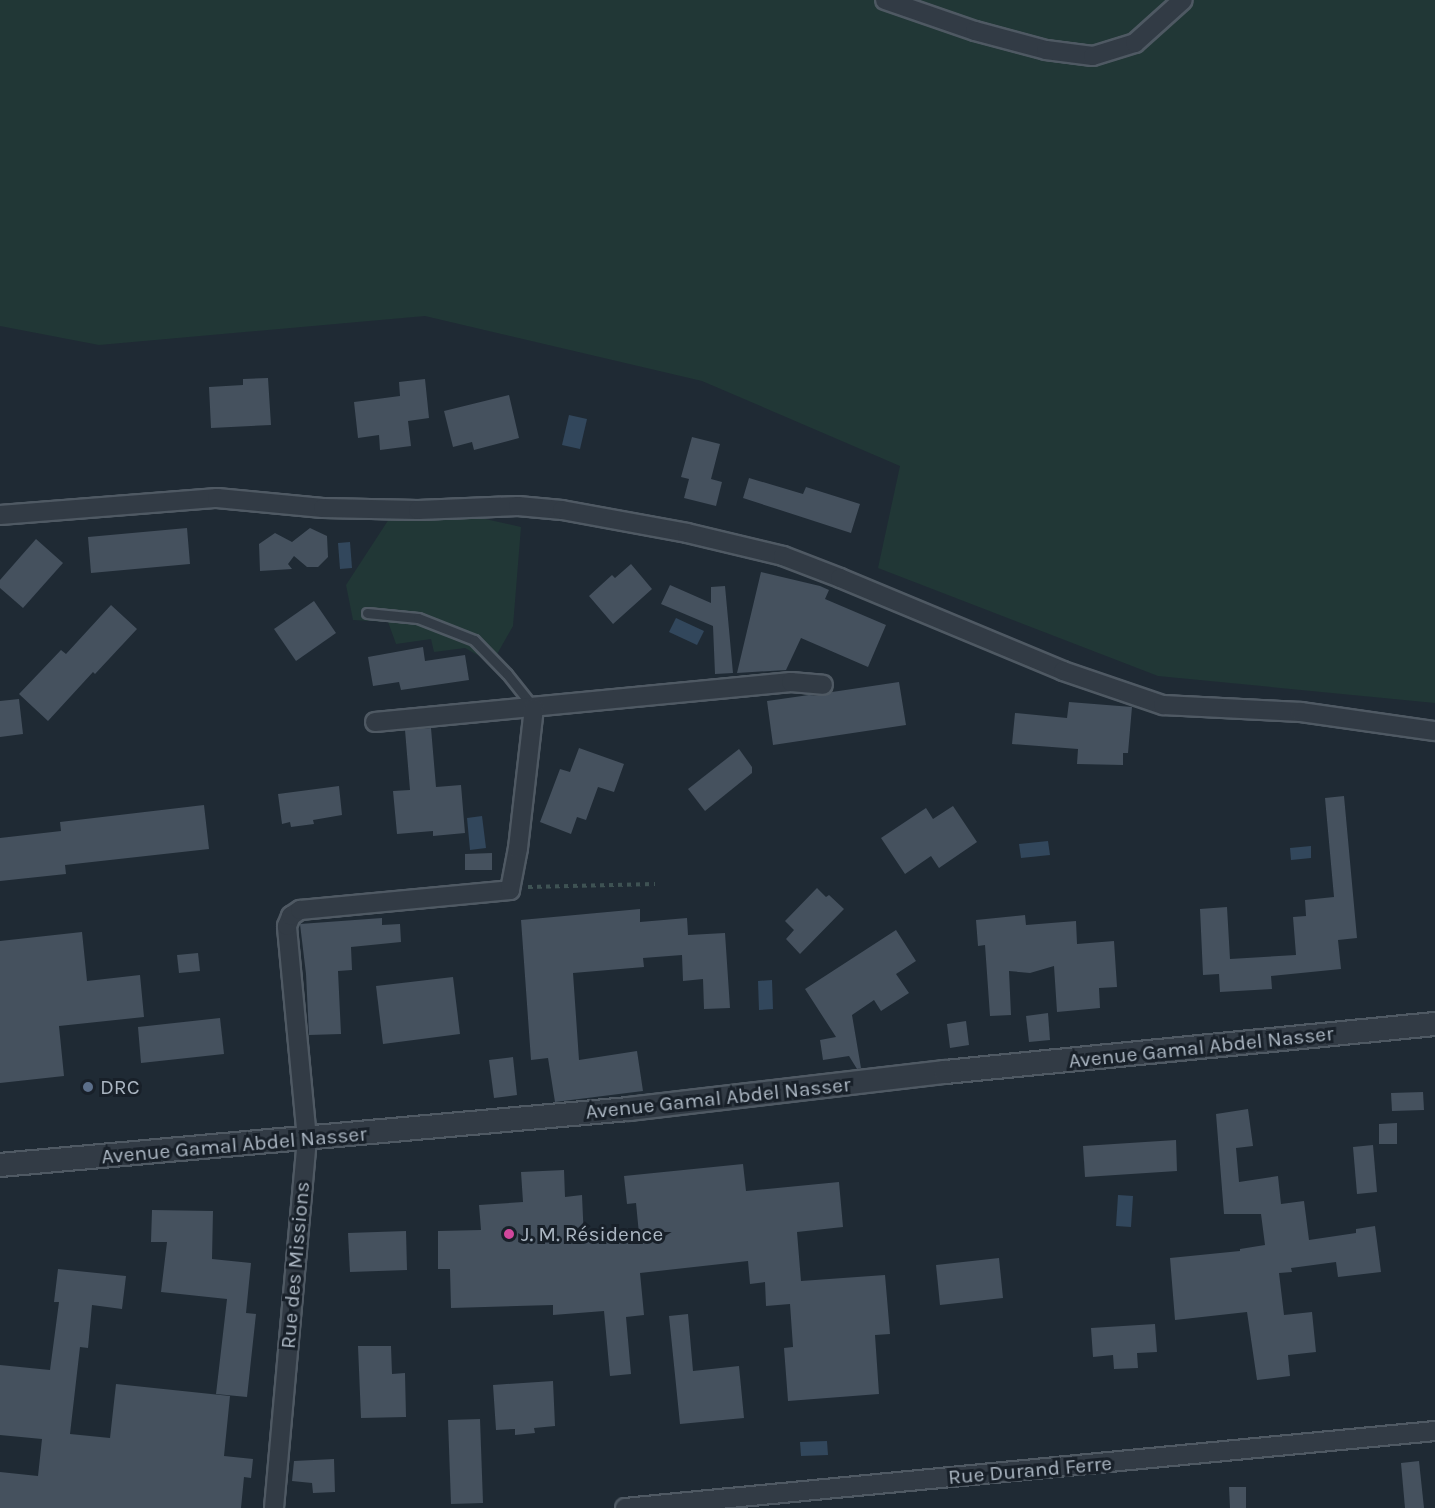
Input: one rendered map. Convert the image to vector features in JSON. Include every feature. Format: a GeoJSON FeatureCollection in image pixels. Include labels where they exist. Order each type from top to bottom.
{"type":"FeatureCollection","features":[{"type":"Feature","properties":{"kind":"street"},"geometry":{"type":"LineString","coordinates":[[885,0],[975,31],[1026,45],[1093,56],[1135,43],[1183,0]]}},
{"type":"Feature","properties":{"kind":"street"},"geometry":{"type":"LineString","coordinates":[[0,515],[217,498],[323,508],[418,510],[518,506],[562,510],[687,533],[783,556],[1063,672],[1163,705],[1301,712],[1435,731]]}},
{"type":"Feature","properties":{"kind":"street"},"geometry":{"type":"LineString","coordinates":[[375,722],[791,682],[823,685]]}},
{"type":"Feature","properties":{"kind":"street"},"geometry":{"type":"LineString","coordinates":[[510,890],[518,848],[534,708]]}},
{"type":"Feature","properties":{"kind":"street","name":"Rue des Missions"},"geometry":{"type":"LineString","coordinates":[[274,1508],[307,1139],[287,926],[291,916],[300,910],[510,890]]}},
{"type":"Feature","properties":{"kind":"street","name":"Avenue Gamal Abdel Nasser"},"geometry":{"type":"LineString","coordinates":[[0,1165],[629,1110],[945,1072],[1435,1024]]}},
{"type":"Feature","properties":{"kind":"street","name":"Rue Durand Ferre"},"geometry":{"type":"LineString","coordinates":[[625,1508],[1435,1431]]}},
{"type":"Feature","properties":{"kind":"lane"},"geometry":{"type":"LineString","coordinates":[[367,613],[418,618],[474,640],[507,674],[534,708]]}},
{"type":"Feature","properties":{"kind":"path"},"geometry":{"type":"LineString","coordinates":[[510,890],[541,885],[655,884]]}},
{"type":"Feature","properties":{"kind":"green space"},"geometry":{"type":"Polygon","coordinates":[[[0,0],[1435,0],[1435,703],[1158,676],[878,568],[900,466],[702,381],[425,316],[99,345],[0,326],[0,0]]]}},
{"type":"Feature","properties":{"kind":"green space"},"geometry":{"type":"Polygon","coordinates":[[[472,516],[521,527],[513,626],[492,663],[465,648],[434,652],[431,639],[396,644],[388,622],[353,620],[346,585],[389,519],[472,516]]]}},
{"type":"Feature","properties":{"kind":"water"},"geometry":{"type":"Polygon","coordinates":[[[569,415],[587,419],[580,449],[562,445],[569,415]]]}},
{"type":"Feature","properties":{"kind":"water"},"geometry":{"type":"Polygon","coordinates":[[[350,542],[352,568],[340,569],[338,543],[350,542]]]}},
{"type":"Feature","properties":{"kind":"water"},"geometry":{"type":"Polygon","coordinates":[[[676,618],[704,631],[697,645],[669,632],[676,618]]]}},
{"type":"Feature","properties":{"kind":"water"},"geometry":{"type":"Polygon","coordinates":[[[482,816],[486,848],[470,850],[467,818],[482,816]]]}},
{"type":"Feature","properties":{"kind":"water"},"geometry":{"type":"Polygon","coordinates":[[[1048,841],[1050,855],[1021,858],[1019,844],[1048,841]]]}},
{"type":"Feature","properties":{"kind":"water"},"geometry":{"type":"Polygon","coordinates":[[[1311,846],[1311,858],[1291,860],[1290,848],[1311,846]]]}},
{"type":"Feature","properties":{"kind":"water"},"geometry":{"type":"Polygon","coordinates":[[[772,980],[773,1009],[759,1010],[758,981],[772,980]]]}},
{"type":"Feature","properties":{"kind":"water"},"geometry":{"type":"Polygon","coordinates":[[[1118,1195],[1133,1196],[1131,1227],[1116,1226],[1118,1195]]]}},
{"type":"Feature","properties":{"kind":"water"},"geometry":{"type":"Polygon","coordinates":[[[827,1441],[828,1455],[801,1456],[800,1442],[827,1441]]]}},
{"type":"Feature","properties":{"kind":"building"},"geometry":{"type":"Polygon","coordinates":[[[268,378],[271,425],[211,428],[209,387],[243,385],[243,379],[268,378]]]}},
{"type":"Feature","properties":{"kind":"building"},"geometry":{"type":"Polygon","coordinates":[[[425,379],[429,418],[408,421],[411,446],[380,450],[379,435],[358,438],[354,402],[400,396],[399,382],[425,379]]]}},
{"type":"Feature","properties":{"kind":"building"},"geometry":{"type":"Polygon","coordinates":[[[509,395],[519,438],[474,450],[472,442],[453,447],[444,411],[509,395]]]}},
{"type":"Feature","properties":{"kind":"building"},"geometry":{"type":"Polygon","coordinates":[[[692,437],[720,444],[711,479],[722,482],[716,506],[684,498],[689,479],[681,477],[692,437]]]}},
{"type":"Feature","properties":{"kind":"building"},"geometry":{"type":"Polygon","coordinates":[[[749,478],[803,494],[806,487],[860,504],[851,533],[743,498],[749,478]]]}},
{"type":"Feature","properties":{"kind":"building"},"geometry":{"type":"Polygon","coordinates":[[[187,528],[190,564],[91,573],[88,537],[187,528]]]}},
{"type":"Feature","properties":{"kind":"building"},"geometry":{"type":"Polygon","coordinates":[[[310,528],[327,536],[328,557],[318,567],[307,567],[294,556],[288,564],[292,569],[260,571],[259,544],[275,533],[292,542],[310,528]]]}},
{"type":"Feature","properties":{"kind":"building"},"geometry":{"type":"Polygon","coordinates":[[[36,539],[63,563],[23,608],[0,588],[0,580],[36,539]]]}},
{"type":"Feature","properties":{"kind":"building"},"geometry":{"type":"Polygon","coordinates":[[[631,564],[652,589],[613,624],[589,596],[612,575],[615,578],[631,564]]]}},
{"type":"Feature","properties":{"kind":"building"},"geometry":{"type":"Polygon","coordinates":[[[761,572],[820,586],[829,590],[825,599],[886,625],[868,667],[801,638],[786,670],[737,673],[761,572]]]}},
{"type":"Feature","properties":{"kind":"building"},"geometry":{"type":"Polygon","coordinates":[[[670,585],[711,603],[711,587],[725,586],[733,673],[715,674],[713,626],[661,604],[670,585]]]}},
{"type":"Feature","properties":{"kind":"building"},"geometry":{"type":"Polygon","coordinates":[[[314,601],[336,633],[296,661],[274,629],[314,601]]]}},
{"type":"Feature","properties":{"kind":"building"},"geometry":{"type":"Polygon","coordinates":[[[111,605],[137,629],[48,721],[19,694],[61,650],[66,654],[111,605]]]}},
{"type":"Feature","properties":{"kind":"building"},"geometry":{"type":"Polygon","coordinates":[[[423,647],[425,661],[465,655],[469,680],[401,690],[399,682],[373,686],[368,657],[423,647]]]}},
{"type":"Feature","properties":{"kind":"building"},"geometry":{"type":"Polygon","coordinates":[[[899,682],[906,725],[773,745],[767,701],[809,695],[823,696],[832,692],[899,682]]]}},
{"type":"Feature","properties":{"kind":"building"},"geometry":{"type":"Polygon","coordinates":[[[19,699],[23,734],[0,737],[0,701],[19,699]]]}},
{"type":"Feature","properties":{"kind":"building"},"geometry":{"type":"Polygon","coordinates":[[[1069,702],[1132,707],[1128,753],[1123,753],[1123,765],[1077,764],[1078,749],[1012,744],[1015,713],[1067,718],[1069,702]]]}},
{"type":"Feature","properties":{"kind":"building"},"geometry":{"type":"Polygon","coordinates":[[[431,728],[436,787],[461,785],[465,833],[433,836],[433,831],[397,834],[393,791],[410,790],[405,730],[431,728]]]}},
{"type":"Feature","properties":{"kind":"building"},"geometry":{"type":"Polygon","coordinates":[[[579,748],[624,764],[614,792],[598,787],[586,820],[577,817],[571,834],[540,822],[560,769],[570,772],[579,748]]]}},
{"type":"Feature","properties":{"kind":"building"},"geometry":{"type":"Polygon","coordinates":[[[739,749],[752,767],[752,773],[705,811],[688,789],[739,749]]]}},
{"type":"Feature","properties":{"kind":"building"},"geometry":{"type":"Polygon","coordinates":[[[339,786],[342,815],[313,820],[314,824],[291,827],[290,822],[282,824],[278,794],[339,786]]]}},
{"type":"Feature","properties":{"kind":"building"},"geometry":{"type":"Polygon","coordinates":[[[1344,796],[1357,938],[1338,940],[1341,969],[1271,976],[1272,989],[1220,992],[1219,974],[1203,975],[1200,909],[1227,907],[1230,959],[1296,955],[1293,917],[1306,916],[1305,900],[1334,897],[1325,798],[1344,796]]]}},
{"type":"Feature","properties":{"kind":"building"},"geometry":{"type":"Polygon","coordinates":[[[204,805],[209,849],[65,865],[66,874],[0,881],[0,838],[61,831],[60,822],[204,805]]]}},
{"type":"Feature","properties":{"kind":"building"},"geometry":{"type":"Polygon","coordinates":[[[953,806],[977,842],[939,868],[931,856],[905,874],[881,838],[926,808],[933,819],[953,806]]]}},
{"type":"Feature","properties":{"kind":"building"},"geometry":{"type":"Polygon","coordinates":[[[492,853],[492,870],[465,870],[465,854],[492,853]]]}},
{"type":"Feature","properties":{"kind":"building"},"geometry":{"type":"Polygon","coordinates":[[[817,888],[826,897],[829,895],[844,909],[800,954],[786,939],[794,930],[785,921],[817,888]]]}},
{"type":"Feature","properties":{"kind":"building"},"geometry":{"type":"Polygon","coordinates":[[[640,909],[640,922],[687,918],[688,935],[725,933],[730,1008],[704,1009],[703,979],[683,981],[682,955],[643,958],[644,967],[573,973],[579,1060],[637,1051],[643,1091],[555,1102],[548,1058],[531,1060],[521,920],[640,909]]]}},
{"type":"Feature","properties":{"kind":"building"},"geometry":{"type":"Polygon","coordinates":[[[1025,915],[1026,925],[1076,921],[1077,944],[1114,941],[1117,987],[1099,988],[1100,1008],[1057,1012],[1054,966],[1030,973],[1009,971],[1011,1015],[990,1016],[985,945],[978,946],[976,920],[1025,915]]]}},
{"type":"Feature","properties":{"kind":"building"},"geometry":{"type":"Polygon","coordinates":[[[382,918],[382,925],[400,924],[401,942],[351,947],[352,970],[338,971],[341,1034],[309,1035],[306,974],[300,924],[382,918]]]}},
{"type":"Feature","properties":{"kind":"building"},"geometry":{"type":"Polygon","coordinates":[[[896,930],[916,961],[896,974],[909,993],[881,1011],[874,1000],[852,1015],[861,1068],[857,1069],[849,1056],[823,1060],[820,1040],[836,1037],[805,989],[896,930]]]}},
{"type":"Feature","properties":{"kind":"building"},"geometry":{"type":"Polygon","coordinates":[[[82,932],[87,981],[140,975],[144,1017],[59,1026],[64,1076],[0,1083],[0,941],[82,932]]]}},
{"type":"Feature","properties":{"kind":"building"},"geometry":{"type":"Polygon","coordinates":[[[198,953],[200,971],[179,973],[177,955],[198,953]]]}},
{"type":"Feature","properties":{"kind":"building"},"geometry":{"type":"Polygon","coordinates":[[[453,977],[460,1034],[383,1044],[376,986],[453,977]]]}},
{"type":"Feature","properties":{"kind":"building"},"geometry":{"type":"Polygon","coordinates":[[[1048,1013],[1050,1040],[1029,1042],[1026,1016],[1048,1013]]]}},
{"type":"Feature","properties":{"kind":"building"},"geometry":{"type":"Polygon","coordinates":[[[220,1018],[224,1054],[141,1063],[138,1027],[220,1018]]]}},
{"type":"Feature","properties":{"kind":"building"},"geometry":{"type":"Polygon","coordinates":[[[966,1021],[969,1045],[950,1048],[947,1024],[966,1021]]]}},
{"type":"Feature","properties":{"kind":"building"},"geometry":{"type":"Polygon","coordinates":[[[513,1057],[517,1095],[494,1098],[489,1060],[513,1057]]]}},
{"type":"Feature","properties":{"kind":"building"},"geometry":{"type":"Polygon","coordinates":[[[1423,1092],[1424,1110],[1392,1111],[1391,1093],[1423,1092]]]}},
{"type":"Feature","properties":{"kind":"building"},"geometry":{"type":"Polygon","coordinates":[[[1248,1109],[1253,1146],[1236,1148],[1239,1182],[1278,1176],[1281,1204],[1304,1201],[1309,1240],[1356,1233],[1356,1229],[1375,1226],[1381,1272],[1338,1277],[1336,1262],[1291,1268],[1292,1272],[1279,1273],[1284,1315],[1312,1312],[1316,1352],[1288,1355],[1290,1376],[1257,1380],[1247,1312],[1175,1320],[1170,1258],[1240,1251],[1240,1249],[1265,1245],[1261,1214],[1224,1214],[1216,1114],[1248,1109]]]}},
{"type":"Feature","properties":{"kind":"building"},"geometry":{"type":"Polygon","coordinates":[[[1397,1123],[1397,1144],[1379,1144],[1379,1124],[1397,1123]]]}},
{"type":"Feature","properties":{"kind":"building"},"geometry":{"type":"Polygon","coordinates":[[[1176,1140],[1177,1171],[1085,1177],[1083,1146],[1176,1140]]]}},
{"type":"Feature","properties":{"kind":"building"},"geometry":{"type":"Polygon","coordinates":[[[1373,1145],[1377,1192],[1357,1194],[1353,1147],[1373,1145]]]}},
{"type":"Feature","properties":{"kind":"building"},"geometry":{"type":"Polygon","coordinates":[[[743,1164],[746,1191],[839,1182],[843,1227],[797,1232],[801,1281],[885,1275],[890,1334],[875,1335],[879,1394],[788,1401],[784,1348],[793,1347],[790,1304],[766,1306],[765,1282],[750,1284],[748,1261],[640,1273],[644,1315],[626,1317],[631,1374],[610,1376],[604,1311],[553,1315],[553,1305],[451,1308],[450,1269],[438,1269],[438,1231],[481,1230],[479,1205],[523,1202],[521,1172],[564,1170],[565,1197],[582,1195],[584,1240],[639,1234],[636,1203],[627,1204],[624,1176],[743,1164]]]}},
{"type":"Feature","properties":{"kind":"building"},"geometry":{"type":"Polygon","coordinates":[[[152,1210],[213,1211],[212,1259],[251,1263],[246,1313],[256,1314],[247,1397],[216,1394],[227,1299],[161,1292],[167,1242],[151,1242],[152,1210]]]}},
{"type":"Feature","properties":{"kind":"building"},"geometry":{"type":"Polygon","coordinates":[[[406,1231],[407,1270],[350,1272],[348,1233],[406,1231]]]}},
{"type":"Feature","properties":{"kind":"building"},"geometry":{"type":"Polygon","coordinates":[[[999,1258],[1003,1298],[940,1305],[936,1265],[999,1258]]]}},
{"type":"Feature","properties":{"kind":"building"},"geometry":{"type":"Polygon","coordinates":[[[58,1269],[126,1276],[122,1309],[92,1305],[88,1348],[80,1347],[70,1434],[110,1438],[116,1384],[230,1396],[224,1456],[253,1459],[251,1478],[244,1477],[241,1508],[0,1508],[0,1472],[38,1476],[42,1439],[0,1435],[0,1365],[50,1370],[59,1302],[54,1302],[58,1269]]]}},
{"type":"Feature","properties":{"kind":"building"},"geometry":{"type":"Polygon","coordinates":[[[688,1314],[693,1371],[739,1366],[744,1418],[680,1424],[669,1316],[688,1314]]]}},
{"type":"Feature","properties":{"kind":"building"},"geometry":{"type":"Polygon","coordinates":[[[1155,1324],[1157,1352],[1137,1353],[1138,1368],[1114,1369],[1113,1355],[1093,1357],[1091,1328],[1155,1324]]]}},
{"type":"Feature","properties":{"kind":"building"},"geometry":{"type":"Polygon","coordinates":[[[358,1346],[391,1346],[392,1374],[405,1373],[406,1417],[361,1418],[358,1346]]]}},
{"type":"Feature","properties":{"kind":"building"},"geometry":{"type":"Polygon","coordinates":[[[553,1381],[555,1426],[534,1428],[535,1433],[515,1435],[515,1429],[496,1430],[493,1385],[553,1381]]]}},
{"type":"Feature","properties":{"kind":"building"},"geometry":{"type":"Polygon","coordinates":[[[480,1419],[483,1503],[451,1504],[448,1420],[480,1419]]]}},
{"type":"Feature","properties":{"kind":"building"},"geometry":{"type":"Polygon","coordinates":[[[334,1459],[335,1492],[313,1493],[312,1483],[292,1481],[294,1461],[334,1459]]]}},
{"type":"Feature","properties":{"kind":"building"},"geometry":{"type":"Polygon","coordinates":[[[1419,1461],[1424,1508],[1405,1508],[1401,1463],[1419,1461]]]}},
{"type":"Feature","properties":{"kind":"building"},"geometry":{"type":"Polygon","coordinates":[[[1229,1487],[1246,1487],[1246,1508],[1230,1508],[1229,1487]]]}},
{"type":"Feature","properties":{"kind":"place","name":"DRC"},"geometry":{"type":"Point","coordinates":[88,1087]}},
{"type":"Feature","properties":{"kind":"place","name":"J. M. Résidence"},"geometry":{"type":"Point","coordinates":[509,1234]}}]}
